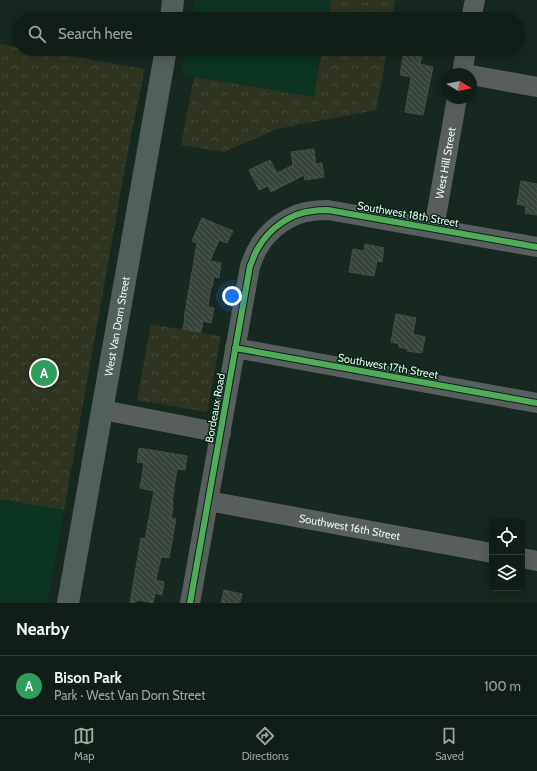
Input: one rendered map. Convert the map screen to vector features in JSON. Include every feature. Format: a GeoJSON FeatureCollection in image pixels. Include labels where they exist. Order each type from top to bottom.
{"type":"FeatureCollection","features":[{"type":"Feature","properties":{"kind":"main road"},"geometry":{"type":"LineString","coordinates":[[171,12],[172,0]]}},
{"type":"Feature","properties":{"kind":"main road","name":"West Van Dorn Street"},"geometry":{"type":"LineString","coordinates":[[68,603],[165,56]]}},
{"type":"Feature","properties":{"kind":"street"},"geometry":{"type":"LineString","coordinates":[[473,12],[475,0]]}},
{"type":"Feature","properties":{"kind":"street"},"geometry":{"type":"LineString","coordinates":[[463,68],[465,56]]}},
{"type":"Feature","properties":{"kind":"street"},"geometry":{"type":"LineString","coordinates":[[477,76],[537,87]]}},
{"type":"Feature","properties":{"kind":"street","name":"West Hill Street"},"geometry":{"type":"LineString","coordinates":[[434,228],[456,104]]}},
{"type":"Feature","properties":{"kind":"street","name":"Southwest 18th Street"},"geometry":{"type":"LineString","coordinates":[[278,225],[296,215],[312,211],[328,210],[537,247]]}},
{"type":"Feature","properties":{"kind":"street","name":"Bordeaux Road"},"geometry":{"type":"LineString","coordinates":[[190,603],[250,266],[257,249],[267,235],[278,225]]}},
{"type":"Feature","properties":{"kind":"street","name":"Southwest 17th Street"},"geometry":{"type":"LineString","coordinates":[[235,348],[537,404]]}},
{"type":"Feature","properties":{"kind":"street"},"geometry":{"type":"LineString","coordinates":[[103,410],[221,433]]}},
{"type":"Feature","properties":{"kind":"street","name":"Southwest 16th Street"},"geometry":{"type":"LineString","coordinates":[[208,501],[489,552]]}},
{"type":"Feature","properties":{"kind":"street"},"geometry":{"type":"LineString","coordinates":[[525,559],[537,561]]}},
{"type":"Feature","properties":{"kind":"shaded area"},"geometry":{"type":"Polygon","coordinates":[[[195,0],[331,0],[329,12],[192,12],[195,0]]]}},
{"type":"Feature","properties":{"kind":"shaded area"},"geometry":{"type":"Polygon","coordinates":[[[185,56],[321,56],[314,97],[181,74],[185,56]]]}},
{"type":"Feature","properties":{"kind":"shaded area"},"geometry":{"type":"Polygon","coordinates":[[[0,499],[64,510],[48,603],[0,603],[0,499]]]}},
{"type":"Feature","properties":{"kind":"green space"},"geometry":{"type":"Polygon","coordinates":[[[331,0],[395,0],[393,12],[329,12],[331,0]]]}},
{"type":"Feature","properties":{"kind":"green space"},"geometry":{"type":"Polygon","coordinates":[[[0,44],[12,46],[12,56],[70,56],[144,69],[64,510],[0,499],[0,44]]]}},
{"type":"Feature","properties":{"kind":"green space"},"geometry":{"type":"Polygon","coordinates":[[[321,56],[386,56],[376,110],[277,129],[224,152],[181,145],[194,77],[314,97],[321,56]]]}},
{"type":"Feature","properties":{"kind":"green space"},"geometry":{"type":"Polygon","coordinates":[[[151,324],[221,336],[207,412],[137,400],[151,324]]]}},
{"type":"Feature","properties":{"kind":"building"},"geometry":{"type":"Polygon","coordinates":[[[403,56],[422,56],[420,64],[433,67],[423,115],[405,112],[411,77],[400,75],[403,56]]]}},
{"type":"Feature","properties":{"kind":"building"},"geometry":{"type":"Polygon","coordinates":[[[314,149],[316,164],[322,163],[324,177],[305,180],[304,175],[271,192],[268,186],[259,190],[249,170],[270,160],[277,173],[293,165],[291,152],[314,149]]]}},
{"type":"Feature","properties":{"kind":"building"},"geometry":{"type":"Polygon","coordinates":[[[521,181],[537,184],[537,215],[525,213],[526,206],[517,204],[521,181]]]}},
{"type":"Feature","properties":{"kind":"building"},"geometry":{"type":"Polygon","coordinates":[[[202,218],[233,231],[227,243],[219,240],[210,261],[221,263],[219,278],[214,277],[211,287],[208,307],[214,308],[211,323],[203,321],[201,332],[183,329],[197,243],[192,241],[202,218]]]}},
{"type":"Feature","properties":{"kind":"building"},"geometry":{"type":"Polygon","coordinates":[[[365,244],[384,248],[382,262],[377,261],[374,276],[349,272],[353,249],[364,251],[365,244]]]}},
{"type":"Feature","properties":{"kind":"building"},"geometry":{"type":"Polygon","coordinates":[[[396,314],[416,318],[413,334],[425,337],[422,353],[407,351],[408,349],[399,347],[399,344],[391,342],[396,314]]]}},
{"type":"Feature","properties":{"kind":"building"},"geometry":{"type":"Polygon","coordinates":[[[139,448],[187,456],[185,470],[177,469],[171,518],[176,519],[169,558],[161,557],[156,580],[164,582],[162,595],[155,593],[153,603],[139,600],[130,603],[141,538],[145,539],[154,491],[140,488],[144,463],[137,462],[139,448]]]}},
{"type":"Feature","properties":{"kind":"building"},"geometry":{"type":"Polygon","coordinates":[[[224,590],[242,594],[240,603],[221,603],[224,590]]]}},
{"type":"Feature","properties":{"kind":"cycle path"},"geometry":{"type":"LineString","coordinates":[[190,603],[250,266],[257,250],[268,234],[281,223],[296,215],[304,212],[328,210],[537,247]]}},
{"type":"Feature","properties":{"kind":"cycle path"},"geometry":{"type":"LineString","coordinates":[[235,348],[537,403]]}},
{"type":"Feature","properties":{"kind":"place","name":"Bison Park"},"geometry":{"type":"Point","coordinates":[44,373]}}]}
